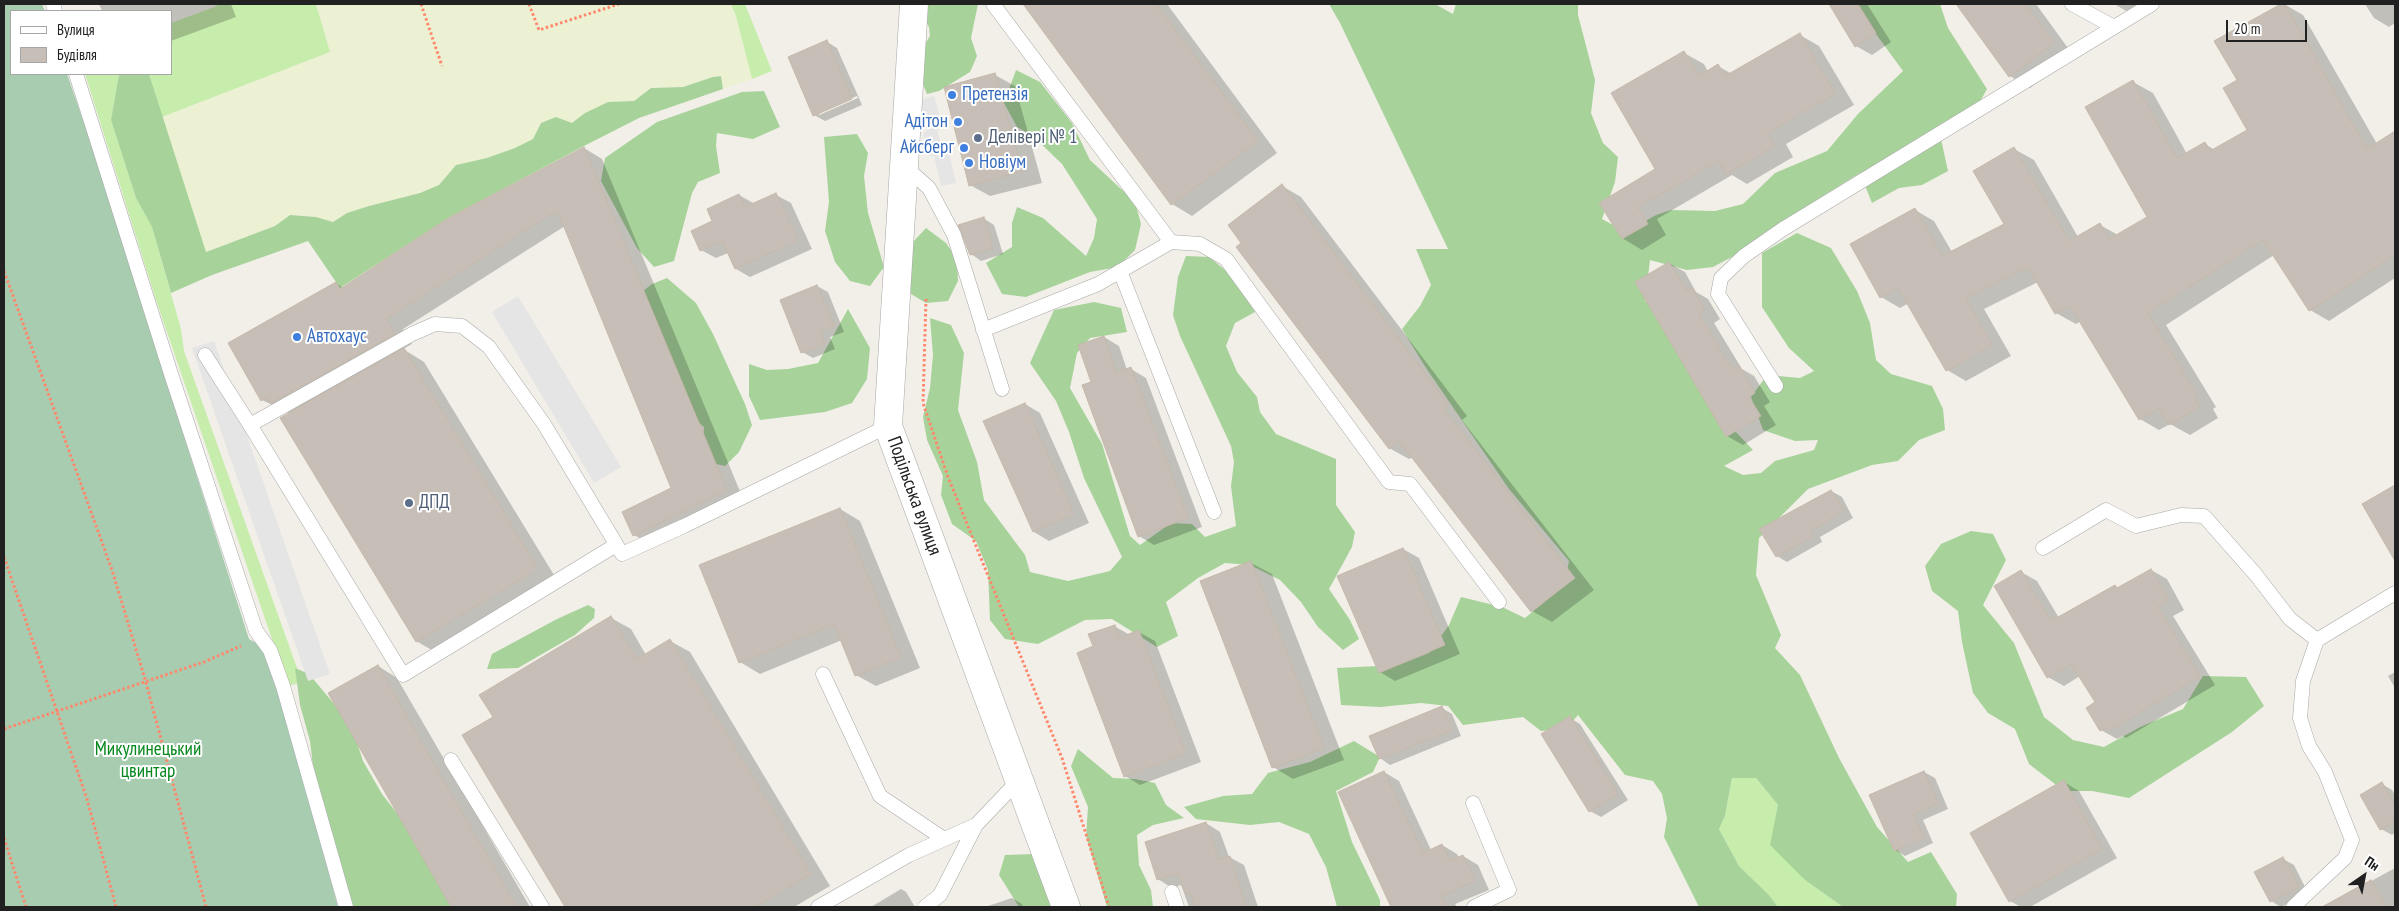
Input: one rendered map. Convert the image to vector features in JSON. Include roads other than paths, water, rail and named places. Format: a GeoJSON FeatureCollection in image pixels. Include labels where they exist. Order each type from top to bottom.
{"type":"FeatureCollection","features":[{"type":"Feature","properties":{"kind":"street","name":"Подільська вулиця"},"geometry":{"type":"LineString","coordinates":[[914,4],[888,426],[1066,907]]}},
{"type":"Feature","properties":{"kind":"lane"},"geometry":{"type":"LineString","coordinates":[[993,4],[1171,242]]}},
{"type":"Feature","properties":{"kind":"lane"},"geometry":{"type":"LineString","coordinates":[[2072,4],[2114,27]]}},
{"type":"Feature","properties":{"kind":"lane"},"geometry":{"type":"LineString","coordinates":[[1776,386],[1718,294],[1721,278],[1744,256],[1783,228],[2152,4]]}},
{"type":"Feature","properties":{"kind":"lane"},"geometry":{"type":"LineString","coordinates":[[76,75],[168,365],[256,631],[270,650],[283,686],[346,907]]}},
{"type":"Feature","properties":{"kind":"lane"},"geometry":{"type":"LineString","coordinates":[[904,166],[929,188],[954,235],[1002,389]]}},
{"type":"Feature","properties":{"kind":"lane"},"geometry":{"type":"LineString","coordinates":[[984,330],[1098,284],[1171,242],[1200,244],[1226,259],[1389,482],[1410,484],[1499,602]]}},
{"type":"Feature","properties":{"kind":"lane"},"geometry":{"type":"LineString","coordinates":[[1120,272],[1214,512]]}},
{"type":"Feature","properties":{"kind":"lane"},"geometry":{"type":"LineString","coordinates":[[250,425],[412,334],[435,324],[462,326],[490,347],[539,416],[622,554],[684,526],[888,426]]}},
{"type":"Feature","properties":{"kind":"lane"},"geometry":{"type":"LineString","coordinates":[[205,355],[404,675],[616,545]]}},
{"type":"Feature","properties":{"kind":"lane"},"geometry":{"type":"LineString","coordinates":[[2043,548],[2106,510],[2136,526],[2181,516],[2204,516],[2228,541],[2290,619],[2317,640]]}},
{"type":"Feature","properties":{"kind":"lane"},"geometry":{"type":"LineString","coordinates":[[2293,907],[2345,858],[2352,840],[2325,772],[2309,746],[2300,718],[2303,681],[2317,640],[2395,593]]}},
{"type":"Feature","properties":{"kind":"lane"},"geometry":{"type":"LineString","coordinates":[[822,674],[880,796],[944,839]]}},
{"type":"Feature","properties":{"kind":"lane"},"geometry":{"type":"LineString","coordinates":[[451,760],[542,907]]}},
{"type":"Feature","properties":{"kind":"lane"},"geometry":{"type":"LineString","coordinates":[[925,907],[940,895],[976,825],[1019,780]]}},
{"type":"Feature","properties":{"kind":"lane"},"geometry":{"type":"LineString","coordinates":[[1473,803],[1509,890],[1474,907]]}},
{"type":"Feature","properties":{"kind":"lane"},"geometry":{"type":"LineString","coordinates":[[818,907],[909,855],[976,825]]}},
{"type":"Feature","properties":{"kind":"lane"},"geometry":{"type":"LineString","coordinates":[[1172,892],[1177,907]]}},
{"type":"Feature","properties":{"kind":"place","name":"Претензія"},"geometry":{"type":"Point","coordinates":[952,95]}},
{"type":"Feature","properties":{"kind":"place","name":"Адітон"},"geometry":{"type":"Point","coordinates":[958,122]}},
{"type":"Feature","properties":{"kind":"place","name":"Делівері № 1"},"geometry":{"type":"Point","coordinates":[978,138]}},
{"type":"Feature","properties":{"kind":"place","name":"Айсберг"},"geometry":{"type":"Point","coordinates":[964,148]}},
{"type":"Feature","properties":{"kind":"place","name":"Новіум"},"geometry":{"type":"Point","coordinates":[969,163]}},
{"type":"Feature","properties":{"kind":"place","name":"Автохаус"},"geometry":{"type":"Point","coordinates":[297,337]}},
{"type":"Feature","properties":{"kind":"place","name":"ДПД"},"geometry":{"type":"Point","coordinates":[409,503]}},
{"type":"Feature","properties":{"kind":"park label","name":"Микулинецький цвинтар"},"geometry":{"type":"Point","coordinates":[148,761]}}]}
